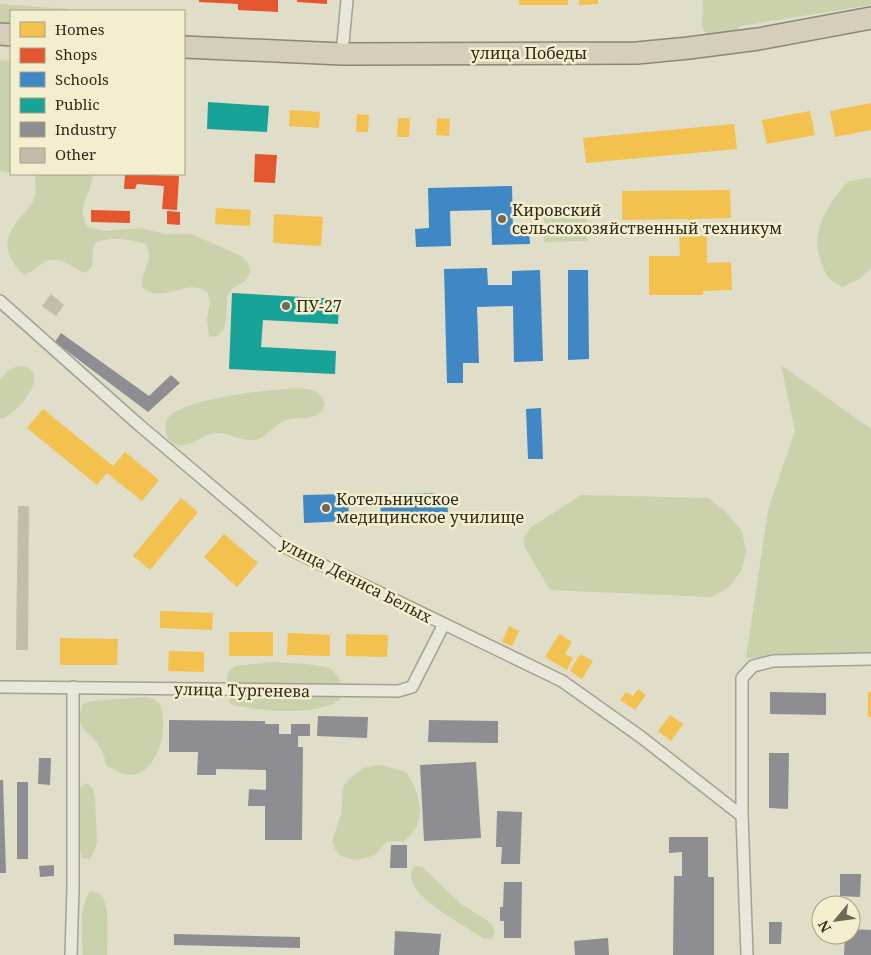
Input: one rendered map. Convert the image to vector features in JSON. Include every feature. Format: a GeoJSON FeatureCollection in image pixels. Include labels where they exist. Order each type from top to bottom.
{"type":"FeatureCollection","features":[{"type":"Feature","properties":{"kind":"highway","name":"улица Победы"},"geometry":{"type":"LineString","coordinates":[[185,47],[342,54],[638,53],[758,39],[871,18]]}},
{"type":"Feature","properties":{"kind":"street"},"geometry":{"type":"LineString","coordinates":[[342,54],[347,0]]}},
{"type":"Feature","properties":{"kind":"street","name":"улица Дениса Белых"},"geometry":{"type":"LineString","coordinates":[[0,301],[138,424],[281,545],[562,681],[641,737],[742,816]]}},
{"type":"Feature","properties":{"kind":"street","name":"улица Тургенева"},"geometry":{"type":"LineString","coordinates":[[0,687],[398,691],[412,687],[444,624]]}},
{"type":"Feature","properties":{"kind":"street"},"geometry":{"type":"LineString","coordinates":[[747,955],[742,816],[742,678],[753,666],[773,661],[871,659]]}},
{"type":"Feature","properties":{"kind":"street"},"geometry":{"type":"LineString","coordinates":[[71,955],[73,688]]}},
{"type":"Feature","properties":{"kind":"green space"},"geometry":{"type":"Polygon","coordinates":[[[703,0],[871,0],[871,5],[740,26],[729,34],[720,35],[706,34],[702,26],[703,0]]]}},
{"type":"Feature","properties":{"kind":"green space"},"geometry":{"type":"Polygon","coordinates":[[[0,4],[68,10],[10,10],[10,29],[0,28],[0,4]]]}},
{"type":"Feature","properties":{"kind":"green space"},"geometry":{"type":"Polygon","coordinates":[[[0,60],[10,61],[10,171],[0,171],[0,60]]]}},
{"type":"Feature","properties":{"kind":"green space"},"geometry":{"type":"Polygon","coordinates":[[[35,175],[93,175],[83,207],[84,220],[88,227],[105,231],[140,228],[165,234],[191,234],[241,256],[248,263],[250,272],[246,280],[232,289],[227,296],[226,321],[223,330],[217,336],[209,337],[207,319],[210,301],[208,293],[200,288],[192,287],[159,293],[150,292],[142,287],[149,256],[146,244],[120,239],[107,239],[95,243],[92,267],[85,273],[60,261],[50,260],[24,275],[13,262],[10,255],[8,249],[9,235],[35,198],[35,175]]]}},
{"type":"Feature","properties":{"kind":"green space"},"geometry":{"type":"Polygon","coordinates":[[[871,178],[871,268],[860,279],[842,287],[832,281],[824,270],[818,253],[817,241],[819,230],[822,220],[834,199],[849,181],[871,178]]]}},
{"type":"Feature","properties":{"kind":"green space"},"geometry":{"type":"Polygon","coordinates":[[[586,210],[587,241],[544,242],[544,211],[586,210]]]}},
{"type":"Feature","properties":{"kind":"green space"},"geometry":{"type":"Polygon","coordinates":[[[781,365],[871,429],[871,655],[746,658],[768,510],[795,431],[781,365]]]}},
{"type":"Feature","properties":{"kind":"green space"},"geometry":{"type":"Polygon","coordinates":[[[18,366],[27,367],[33,372],[33,385],[19,406],[2,419],[0,418],[0,379],[9,370],[18,366]]]}},
{"type":"Feature","properties":{"kind":"green space"},"geometry":{"type":"Polygon","coordinates":[[[297,388],[317,392],[325,403],[321,411],[317,415],[284,421],[259,439],[246,440],[215,433],[182,445],[172,442],[167,435],[166,421],[168,418],[177,411],[192,405],[229,396],[297,388]]]}},
{"type":"Feature","properties":{"kind":"green space"},"geometry":{"type":"Polygon","coordinates":[[[581,495],[708,498],[725,511],[742,531],[746,551],[742,570],[728,588],[711,597],[550,590],[524,546],[524,538],[530,528],[581,495]]]}},
{"type":"Feature","properties":{"kind":"green space"},"geometry":{"type":"Polygon","coordinates":[[[271,662],[312,665],[332,670],[337,675],[343,688],[341,697],[329,705],[302,711],[255,709],[230,704],[227,679],[229,671],[236,666],[271,662]]]}},
{"type":"Feature","properties":{"kind":"green space"},"geometry":{"type":"Polygon","coordinates":[[[152,698],[160,704],[163,715],[163,727],[160,745],[157,754],[146,768],[139,773],[124,774],[106,765],[101,749],[81,725],[80,713],[83,704],[91,701],[152,698]]]}},
{"type":"Feature","properties":{"kind":"green space"},"geometry":{"type":"Polygon","coordinates":[[[381,765],[406,772],[416,790],[420,809],[417,827],[403,842],[386,842],[375,855],[358,860],[341,856],[335,850],[332,841],[341,815],[343,787],[348,780],[363,768],[381,765]]]}},
{"type":"Feature","properties":{"kind":"green space"},"geometry":{"type":"Polygon","coordinates":[[[87,783],[93,789],[95,798],[97,843],[90,859],[82,858],[78,832],[80,788],[87,783]]]}},
{"type":"Feature","properties":{"kind":"green space"},"geometry":{"type":"Polygon","coordinates":[[[414,866],[422,867],[461,904],[491,923],[495,931],[492,939],[483,938],[424,898],[412,882],[411,876],[414,866]]]}},
{"type":"Feature","properties":{"kind":"green space"},"geometry":{"type":"Polygon","coordinates":[[[90,891],[98,893],[105,904],[108,921],[107,955],[83,955],[83,914],[86,898],[90,891]]]}},
{"type":"Feature","properties":{"kind":"building: Homes"},"geometry":{"type":"Polygon","coordinates":[[[519,0],[568,0],[568,5],[519,5],[519,0]]]}},
{"type":"Feature","properties":{"kind":"building: Homes"},"geometry":{"type":"Polygon","coordinates":[[[579,0],[598,0],[598,4],[579,5],[579,0]]]}},
{"type":"Feature","properties":{"kind":"building: Homes"},"geometry":{"type":"Polygon","coordinates":[[[871,103],[871,130],[835,137],[830,111],[871,103]]]}},
{"type":"Feature","properties":{"kind":"building: Homes"},"geometry":{"type":"Polygon","coordinates":[[[290,110],[320,112],[319,128],[289,126],[290,110]]]}},
{"type":"Feature","properties":{"kind":"building: Homes"},"geometry":{"type":"Polygon","coordinates":[[[810,111],[815,135],[767,144],[762,120],[810,111]]]}},
{"type":"Feature","properties":{"kind":"building: Homes"},"geometry":{"type":"Polygon","coordinates":[[[357,114],[369,115],[368,132],[356,132],[357,114]]]}},
{"type":"Feature","properties":{"kind":"building: Homes"},"geometry":{"type":"Polygon","coordinates":[[[398,118],[410,118],[409,137],[397,137],[398,118]]]}},
{"type":"Feature","properties":{"kind":"building: Homes"},"geometry":{"type":"Polygon","coordinates":[[[437,118],[450,119],[449,136],[436,135],[437,118]]]}},
{"type":"Feature","properties":{"kind":"building: Homes"},"geometry":{"type":"Polygon","coordinates":[[[734,124],[737,149],[586,163],[583,138],[734,124]]]}},
{"type":"Feature","properties":{"kind":"building: Homes"},"geometry":{"type":"Polygon","coordinates":[[[730,190],[731,218],[695,219],[695,236],[707,236],[707,263],[731,262],[732,290],[703,291],[703,295],[649,295],[649,256],[680,256],[679,231],[688,230],[688,219],[622,220],[622,191],[730,190]]]}},
{"type":"Feature","properties":{"kind":"building: Homes"},"geometry":{"type":"Polygon","coordinates":[[[216,208],[251,210],[250,226],[215,224],[216,208]]]}},
{"type":"Feature","properties":{"kind":"building: Homes"},"geometry":{"type":"Polygon","coordinates":[[[274,214],[323,217],[321,246],[273,243],[274,214]]]}},
{"type":"Feature","properties":{"kind":"building: Homes"},"geometry":{"type":"Polygon","coordinates":[[[43,409],[113,466],[125,452],[159,480],[142,501],[107,473],[97,485],[27,428],[43,409]]]}},
{"type":"Feature","properties":{"kind":"building: Homes"},"geometry":{"type":"Polygon","coordinates":[[[181,498],[198,512],[150,570],[133,556],[181,498]]]}},
{"type":"Feature","properties":{"kind":"building: Homes"},"geometry":{"type":"Polygon","coordinates":[[[224,534],[258,563],[237,587],[204,557],[224,534]]]}},
{"type":"Feature","properties":{"kind":"building: Homes"},"geometry":{"type":"Polygon","coordinates":[[[160,611],[213,613],[212,630],[160,628],[160,611]]]}},
{"type":"Feature","properties":{"kind":"building: Homes"},"geometry":{"type":"Polygon","coordinates":[[[509,626],[519,631],[512,646],[502,642],[509,626]]]}},
{"type":"Feature","properties":{"kind":"building: Homes"},"geometry":{"type":"Polygon","coordinates":[[[229,632],[273,632],[273,656],[229,656],[229,632]]]}},
{"type":"Feature","properties":{"kind":"building: Homes"},"geometry":{"type":"Polygon","coordinates":[[[288,633],[330,635],[330,656],[287,655],[288,633]]]}},
{"type":"Feature","properties":{"kind":"building: Homes"},"geometry":{"type":"Polygon","coordinates":[[[346,634],[388,635],[387,657],[346,656],[346,634]]]}},
{"type":"Feature","properties":{"kind":"building: Homes"},"geometry":{"type":"Polygon","coordinates":[[[559,634],[572,642],[565,654],[573,658],[567,670],[545,657],[559,634]]]}},
{"type":"Feature","properties":{"kind":"building: Homes"},"geometry":{"type":"Polygon","coordinates":[[[60,638],[118,639],[117,665],[60,665],[60,638]]]}},
{"type":"Feature","properties":{"kind":"building: Homes"},"geometry":{"type":"Polygon","coordinates":[[[169,651],[204,652],[204,672],[168,671],[169,651]]]}},
{"type":"Feature","properties":{"kind":"building: Homes"},"geometry":{"type":"Polygon","coordinates":[[[580,654],[593,661],[582,679],[570,671],[580,654]]]}},
{"type":"Feature","properties":{"kind":"building: Homes"},"geometry":{"type":"Polygon","coordinates":[[[638,689],[646,695],[635,710],[620,700],[626,692],[633,696],[638,689]]]}},
{"type":"Feature","properties":{"kind":"building: Homes"},"geometry":{"type":"Polygon","coordinates":[[[868,692],[871,692],[871,717],[868,717],[868,692]]]}},
{"type":"Feature","properties":{"kind":"building: Homes"},"geometry":{"type":"Polygon","coordinates":[[[670,715],[683,724],[671,741],[658,731],[670,715]]]}},
{"type":"Feature","properties":{"kind":"building: Shops"},"geometry":{"type":"Polygon","coordinates":[[[199,0],[278,0],[278,12],[238,10],[238,4],[199,2],[199,0]]]}},
{"type":"Feature","properties":{"kind":"building: Shops"},"geometry":{"type":"Polygon","coordinates":[[[297,0],[327,0],[327,4],[297,2],[297,0]]]}},
{"type":"Feature","properties":{"kind":"building: Shops"},"geometry":{"type":"Polygon","coordinates":[[[255,154],[277,155],[275,183],[254,182],[255,154]]]}},
{"type":"Feature","properties":{"kind":"building: Shops"},"geometry":{"type":"Polygon","coordinates":[[[125,175],[179,176],[177,210],[162,209],[164,186],[137,184],[135,189],[124,189],[125,175]]]}},
{"type":"Feature","properties":{"kind":"building: Shops"},"geometry":{"type":"Polygon","coordinates":[[[91,210],[130,211],[130,223],[91,222],[91,210]]]}},
{"type":"Feature","properties":{"kind":"building: Shops"},"geometry":{"type":"Polygon","coordinates":[[[167,211],[180,212],[180,225],[167,224],[167,211]]]}},
{"type":"Feature","properties":{"kind":"building: Schools","name":"Кировский сельскохозяйственный техникум"},"geometry":{"type":"Polygon","coordinates":[[[512,186],[513,228],[529,228],[530,244],[492,245],[491,210],[450,211],[451,246],[416,247],[415,229],[429,228],[428,188],[512,186]]]}},
{"type":"Feature","properties":{"kind":"building: Schools"},"geometry":{"type":"Polygon","coordinates":[[[487,268],[488,285],[512,285],[512,271],[540,270],[543,361],[514,362],[513,306],[477,307],[479,363],[463,363],[463,383],[447,383],[444,269],[487,268]]]}},
{"type":"Feature","properties":{"kind":"building: Schools"},"geometry":{"type":"Polygon","coordinates":[[[568,270],[588,270],[589,359],[568,360],[568,270]]]}},
{"type":"Feature","properties":{"kind":"building: Schools"},"geometry":{"type":"Polygon","coordinates":[[[541,408],[543,459],[528,459],[526,409],[541,408]]]}},
{"type":"Feature","properties":{"kind":"building: Schools"},"geometry":{"type":"Polygon","coordinates":[[[435,493],[435,501],[447,500],[448,512],[435,512],[435,516],[381,517],[380,494],[435,493]]]}},
{"type":"Feature","properties":{"kind":"building: Schools","name":"Котельничское медицинское училище"},"geometry":{"type":"Polygon","coordinates":[[[348,494],[349,521],[304,523],[303,495],[348,494]]]}},
{"type":"Feature","properties":{"kind":"building: Public"},"geometry":{"type":"Polygon","coordinates":[[[208,102],[269,106],[267,132],[207,129],[208,102]]]}},
{"type":"Feature","properties":{"kind":"building: Public"},"geometry":{"type":"Polygon","coordinates":[[[232,293],[339,299],[338,324],[263,320],[261,347],[336,351],[335,374],[229,369],[232,293]]]}},
{"type":"Feature","properties":{"kind":"building: Industry"},"geometry":{"type":"Polygon","coordinates":[[[61,333],[149,396],[171,375],[180,383],[148,412],[55,342],[61,333]]]}},
{"type":"Feature","properties":{"kind":"building: Industry"},"geometry":{"type":"Polygon","coordinates":[[[770,692],[826,693],[826,715],[770,714],[770,692]]]}},
{"type":"Feature","properties":{"kind":"building: Industry"},"geometry":{"type":"Polygon","coordinates":[[[318,716],[368,717],[367,738],[317,736],[318,716]]]}},
{"type":"Feature","properties":{"kind":"building: Industry"},"geometry":{"type":"Polygon","coordinates":[[[169,720],[265,721],[265,724],[279,724],[279,734],[291,734],[291,724],[310,724],[310,736],[298,736],[298,747],[303,747],[302,840],[265,840],[265,806],[248,806],[249,789],[266,790],[266,770],[216,769],[216,775],[197,775],[198,752],[169,752],[169,720]]]}},
{"type":"Feature","properties":{"kind":"building: Industry"},"geometry":{"type":"Polygon","coordinates":[[[429,720],[498,721],[498,743],[428,742],[429,720]]]}},
{"type":"Feature","properties":{"kind":"building: Industry"},"geometry":{"type":"Polygon","coordinates":[[[769,753],[789,753],[788,809],[769,808],[769,753]]]}},
{"type":"Feature","properties":{"kind":"building: Industry"},"geometry":{"type":"Polygon","coordinates":[[[39,758],[51,758],[50,785],[38,784],[39,758]]]}},
{"type":"Feature","properties":{"kind":"building: Industry"},"geometry":{"type":"Polygon","coordinates":[[[476,762],[481,838],[424,841],[420,765],[476,762]]]}},
{"type":"Feature","properties":{"kind":"building: Industry"},"geometry":{"type":"Polygon","coordinates":[[[0,780],[3,780],[6,873],[0,873],[0,780]]]}},
{"type":"Feature","properties":{"kind":"building: Industry"},"geometry":{"type":"Polygon","coordinates":[[[17,782],[28,782],[28,859],[17,859],[17,782]]]}},
{"type":"Feature","properties":{"kind":"building: Industry"},"geometry":{"type":"Polygon","coordinates":[[[497,811],[522,812],[520,864],[501,864],[502,847],[496,847],[497,811]]]}},
{"type":"Feature","properties":{"kind":"building: Industry"},"geometry":{"type":"Polygon","coordinates":[[[669,837],[708,837],[708,877],[714,877],[714,955],[673,955],[674,876],[682,876],[682,852],[669,853],[669,837]]]}},
{"type":"Feature","properties":{"kind":"building: Industry"},"geometry":{"type":"Polygon","coordinates":[[[391,845],[407,845],[407,868],[390,868],[391,845]]]}},
{"type":"Feature","properties":{"kind":"building: Industry"},"geometry":{"type":"Polygon","coordinates":[[[54,865],[54,876],[40,877],[39,866],[54,865]]]}},
{"type":"Feature","properties":{"kind":"building: Industry"},"geometry":{"type":"Polygon","coordinates":[[[840,874],[861,874],[860,895],[840,895],[840,874]]]}},
{"type":"Feature","properties":{"kind":"building: Industry"},"geometry":{"type":"Polygon","coordinates":[[[504,882],[522,882],[521,938],[504,938],[504,921],[500,921],[500,907],[503,907],[504,882]]]}},
{"type":"Feature","properties":{"kind":"building: Industry"},"geometry":{"type":"Polygon","coordinates":[[[769,922],[782,922],[781,944],[769,944],[769,922]]]}},
{"type":"Feature","properties":{"kind":"building: Industry"},"geometry":{"type":"Polygon","coordinates":[[[861,930],[871,930],[871,955],[844,955],[844,945],[861,945],[861,930]]]}},
{"type":"Feature","properties":{"kind":"building: Industry"},"geometry":{"type":"Polygon","coordinates":[[[395,931],[441,934],[439,955],[394,955],[395,931]]]}},
{"type":"Feature","properties":{"kind":"building: Industry"},"geometry":{"type":"Polygon","coordinates":[[[174,934],[300,937],[300,948],[174,945],[174,934]]]}},
{"type":"Feature","properties":{"kind":"building: Industry"},"geometry":{"type":"Polygon","coordinates":[[[608,938],[609,955],[575,955],[574,941],[608,938]]]}},
{"type":"Feature","properties":{"kind":"building: Other"},"geometry":{"type":"Polygon","coordinates":[[[51,294],[64,305],[56,316],[42,306],[51,294]]]}},
{"type":"Feature","properties":{"kind":"building: Other"},"geometry":{"type":"Polygon","coordinates":[[[18,506],[29,506],[28,650],[16,650],[18,506]]]}},
{"type":"Feature","properties":{"kind":"place","name":"Кировский сельскохозяйственный техникум"},"geometry":{"type":"Point","coordinates":[502,219]}},
{"type":"Feature","properties":{"kind":"place","name":"ПУ-27"},"geometry":{"type":"Point","coordinates":[286,306]}},
{"type":"Feature","properties":{"kind":"place","name":"Котельничское медицинское училище"},"geometry":{"type":"Point","coordinates":[326,508]}}]}
